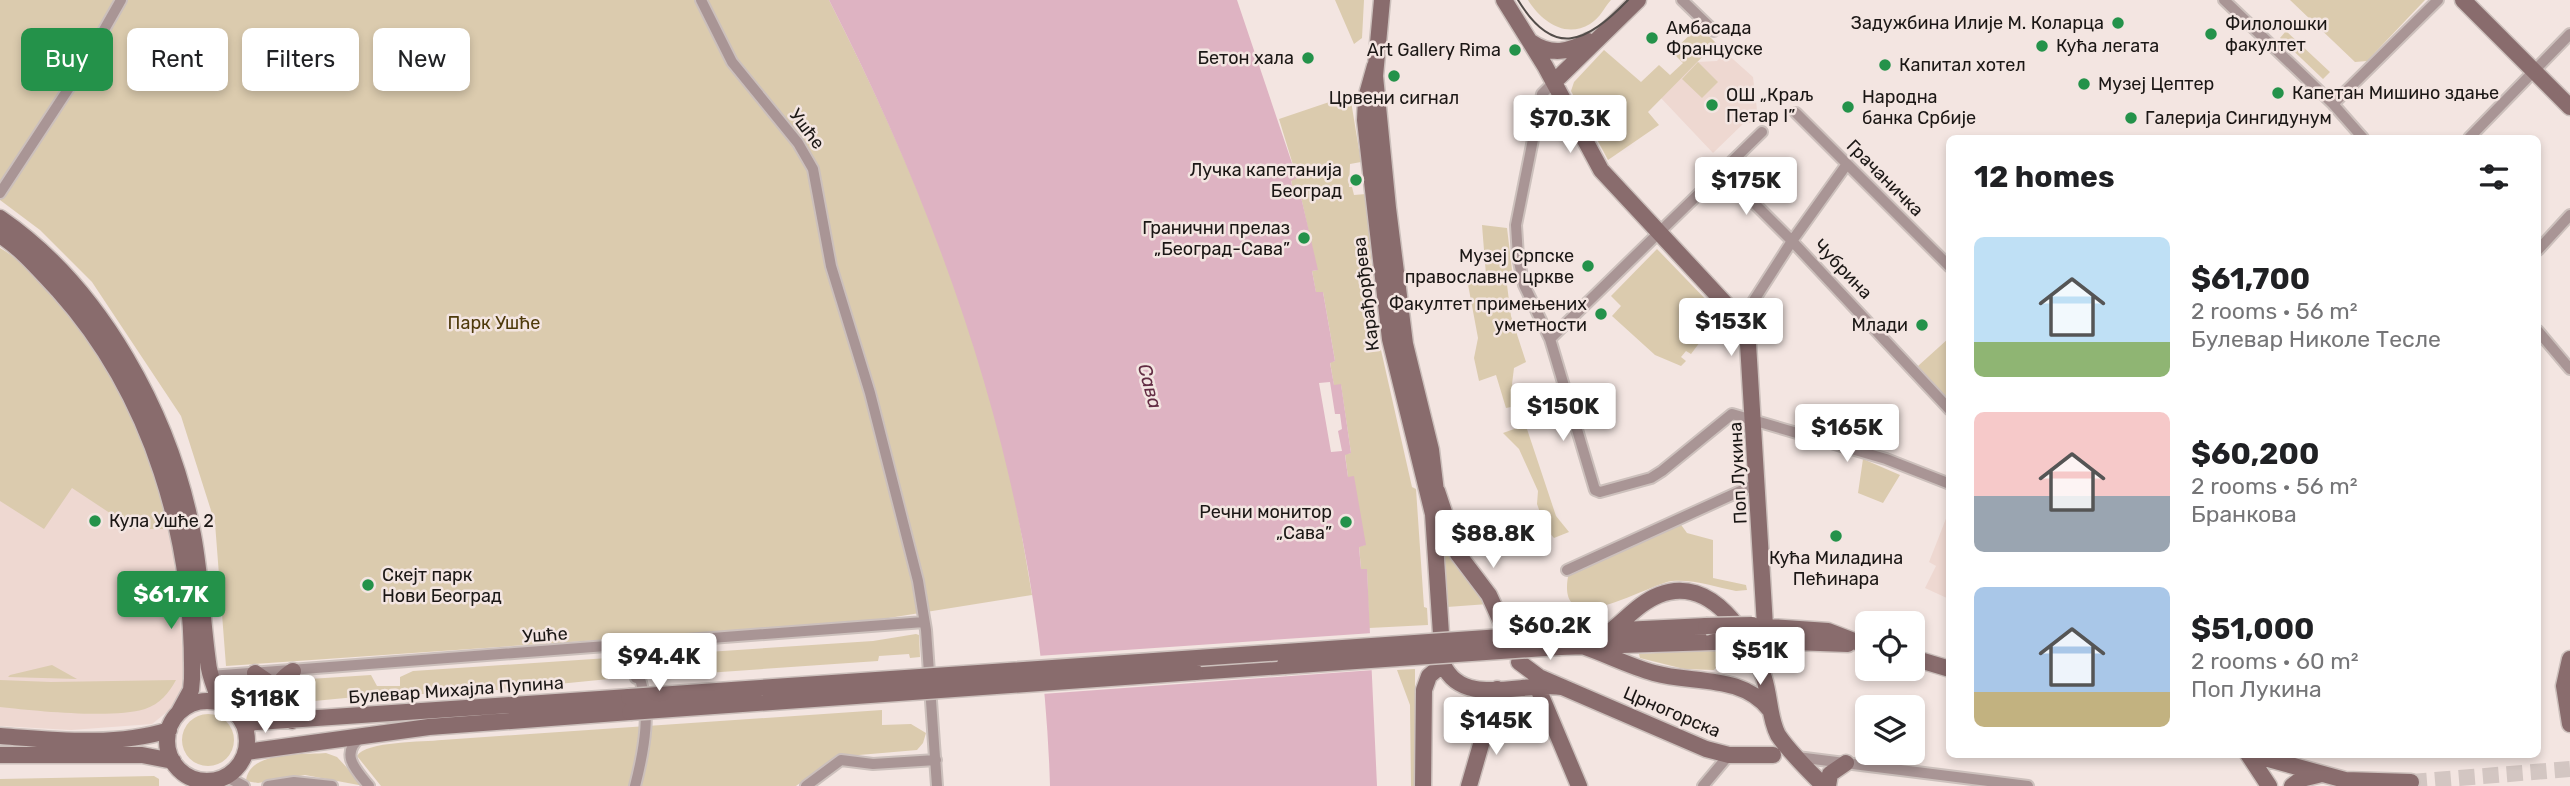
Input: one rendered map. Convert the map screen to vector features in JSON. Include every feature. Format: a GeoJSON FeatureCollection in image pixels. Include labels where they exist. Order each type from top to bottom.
{"type":"FeatureCollection","features":[{"type":"Feature","properties":{"kind":"main road","name":"Карађорђева"},"geometry":{"type":"LineString","coordinates":[[1382,0],[1375,66],[1366,98],[1366,120],[1390,339],[1433,514],[1443,664]]}},
{"type":"Feature","properties":{"kind":"main road"},"geometry":{"type":"LineString","coordinates":[[1504,0],[1554,82],[1601,170],[1658,234],[1742,319]]}},
{"type":"Feature","properties":{"kind":"main road"},"geometry":{"type":"LineString","coordinates":[[1554,82],[1638,0]]}},
{"type":"Feature","properties":{"kind":"main road"},"geometry":{"type":"LineString","coordinates":[[2463,0],[2570,107]]}},
{"type":"Feature","properties":{"kind":"main road"},"geometry":{"type":"LineString","coordinates":[[1530,41],[1541,49],[1567,51],[1606,31]]}},
{"type":"Feature","properties":{"kind":"main road","name":"Карађорђева"},"geometry":{"type":"LineString","coordinates":[[1375,66],[1402,326],[1431,450],[1436,490],[1458,554],[1489,595],[1580,786]]}},
{"type":"Feature","properties":{"kind":"main road"},"geometry":{"type":"LineString","coordinates":[[0,218],[35,245],[82,296],[122,354],[153,411],[174,462],[193,533],[210,676],[220,703]]}},
{"type":"Feature","properties":{"kind":"main road"},"geometry":{"type":"LineString","coordinates":[[0,235],[25,254],[95,336],[113,361],[153,445],[178,529],[188,610],[191,690],[169,730],[167,743],[173,761]]}},
{"type":"Feature","properties":{"kind":"main road","name":"Поп Лукина"},"geometry":{"type":"LineString","coordinates":[[1742,319],[1748,334],[1764,597],[1758,636],[1776,743]]}},
{"type":"Feature","properties":{"kind":"main road","name":"Карађорђева"},"geometry":{"type":"LineString","coordinates":[[1433,514],[1436,490]]}},
{"type":"Feature","properties":{"kind":"main road"},"geometry":{"type":"LineString","coordinates":[[1612,630],[1654,597],[1685,590],[1715,602],[1758,636]]}},
{"type":"Feature","properties":{"kind":"main road"},"geometry":{"type":"LineString","coordinates":[[630,705],[1560,640],[1612,630],[1706,626],[1758,636],[1867,646],[1776,613],[1764,597]]}},
{"type":"Feature","properties":{"kind":"main road"},"geometry":{"type":"LineString","coordinates":[[1582,646],[1713,642],[1828,631]]}},
{"type":"Feature","properties":{"kind":"main road"},"geometry":{"type":"LineString","coordinates":[[1724,684],[1738,680],[1748,673],[1758,636]]}},
{"type":"Feature","properties":{"kind":"main road"},"geometry":{"type":"LineString","coordinates":[[1560,640],[1658,674],[1724,684],[1756,694],[1776,743],[1826,786],[1830,774],[1846,763]]}},
{"type":"Feature","properties":{"kind":"main road","name":"Црногорска"},"geometry":{"type":"LineString","coordinates":[[1519,662],[1539,677],[1698,746],[1729,755],[1776,743]]}},
{"type":"Feature","properties":{"kind":"main road"},"geometry":{"type":"LineString","coordinates":[[1925,662],[1946,668]]}},
{"type":"Feature","properties":{"kind":"main road"},"geometry":{"type":"LineString","coordinates":[[2570,662],[2564,698],[2570,724]]}},
{"type":"Feature","properties":{"kind":"main road"},"geometry":{"type":"LineString","coordinates":[[1423,786],[1424,690],[1429,676],[1443,664],[1459,684],[1497,689],[1533,687]]}},
{"type":"Feature","properties":{"kind":"main road"},"geometry":{"type":"LineString","coordinates":[[276,696],[281,680],[293,671]]}},
{"type":"Feature","properties":{"kind":"main road"},"geometry":{"type":"LineString","coordinates":[[255,673],[271,684],[283,712],[292,721]]}},
{"type":"Feature","properties":{"kind":"main road","name":"Црногорска"},"geometry":{"type":"LineString","coordinates":[[1533,687],[1562,687]]}},
{"type":"Feature","properties":{"kind":"main road"},"geometry":{"type":"LineString","coordinates":[[1469,786],[1497,689]]}},
{"type":"Feature","properties":{"kind":"main road"},"geometry":{"type":"LineString","coordinates":[[0,755],[142,755],[173,761],[194,778],[207,781],[225,776],[238,766],[246,752],[247,734],[233,710],[220,703],[198,702],[180,712]]}},
{"type":"Feature","properties":{"kind":"main road","name":"Булевар Михајла Пупина"},"geometry":{"type":"LineString","coordinates":[[243,723],[630,705]]}},
{"type":"Feature","properties":{"kind":"main road","name":"Булевар Михајла Пупина"},"geometry":{"type":"LineString","coordinates":[[246,752],[429,727],[630,705]]}},
{"type":"Feature","properties":{"kind":"main road"},"geometry":{"type":"LineString","coordinates":[[0,736],[106,739],[143,737],[169,730]]}},
{"type":"Feature","properties":{"kind":"main road"},"geometry":{"type":"LineString","coordinates":[[2251,758],[2265,781]]}},
{"type":"Feature","properties":{"kind":"main road"},"geometry":{"type":"LineString","coordinates":[[2263,758],[2323,775],[2364,782],[2411,782]]}},
{"type":"Feature","properties":{"kind":"main road"},"geometry":{"type":"LineString","coordinates":[[2292,786],[2301,779],[2323,775],[2342,786]]}},
{"type":"Feature","properties":{"kind":"street"},"geometry":{"type":"LineString","coordinates":[[0,193],[84,65],[121,0]]}},
{"type":"Feature","properties":{"kind":"street","name":"Ушће"},"geometry":{"type":"LineString","coordinates":[[701,0],[732,62],[811,163],[831,266],[877,416],[918,581],[924,622],[937,786]]}},
{"type":"Feature","properties":{"kind":"street"},"geometry":{"type":"LineString","coordinates":[[1682,0],[1714,31]]}},
{"type":"Feature","properties":{"kind":"street"},"geometry":{"type":"LineString","coordinates":[[2224,0],[2333,104],[2360,135]]}},
{"type":"Feature","properties":{"kind":"street"},"geometry":{"type":"LineString","coordinates":[[2333,104],[2438,0]]}},
{"type":"Feature","properties":{"kind":"street"},"geometry":{"type":"LineString","coordinates":[[2472,135],[2570,34]]}},
{"type":"Feature","properties":{"kind":"street"},"geometry":{"type":"LineString","coordinates":[[1554,82],[1542,94],[1516,225],[1516,246],[1524,285],[1550,339],[1591,482],[1598,491],[1651,478],[1732,414],[1754,418],[1886,459],[1946,482]]}},
{"type":"Feature","properties":{"kind":"street","name":"Грачаничка"},"geometry":{"type":"LineString","coordinates":[[1796,113],[1946,264]]}},
{"type":"Feature","properties":{"kind":"street"},"geometry":{"type":"LineString","coordinates":[[1550,339],[1762,132]]}},
{"type":"Feature","properties":{"kind":"street"},"geometry":{"type":"LineString","coordinates":[[1742,319],[1792,241],[1847,164]]}},
{"type":"Feature","properties":{"kind":"street","name":"Чубрина"},"geometry":{"type":"LineString","coordinates":[[1721,171],[1792,241],[1946,406]]}},
{"type":"Feature","properties":{"kind":"street"},"geometry":{"type":"LineString","coordinates":[[2541,247],[2570,215]]}},
{"type":"Feature","properties":{"kind":"street"},"geometry":{"type":"LineString","coordinates":[[2541,334],[2569,366]]}},
{"type":"Feature","properties":{"kind":"street"},"geometry":{"type":"LineString","coordinates":[[1567,570],[1758,483]]}},
{"type":"Feature","properties":{"kind":"street","name":"Ушће"},"geometry":{"type":"LineString","coordinates":[[210,676],[636,646],[924,622]]}},
{"type":"Feature","properties":{"kind":"street"},"geometry":{"type":"LineString","coordinates":[[635,786],[645,745],[642,684],[637,672],[636,646]]}},
{"type":"Feature","properties":{"kind":"street"},"geometry":{"type":"LineString","coordinates":[[363,736],[352,746],[349,757],[351,764],[369,786]]}},
{"type":"Feature","properties":{"kind":"street"},"geometry":{"type":"LineString","coordinates":[[1776,743],[1846,763],[2028,786]]}},
{"type":"Feature","properties":{"kind":"street"},"geometry":{"type":"LineString","coordinates":[[1703,786],[1729,755]]}},
{"type":"Feature","properties":{"kind":"street"},"geometry":{"type":"LineString","coordinates":[[806,786],[841,760],[873,764],[936,760]]}},
{"type":"Feature","properties":{"kind":"street"},"geometry":{"type":"LineString","coordinates":[[225,776],[244,786]]}},
{"type":"Feature","properties":{"kind":"street"},"geometry":{"type":"LineString","coordinates":[[268,786],[294,782],[332,786]]}},
{"type":"Feature","properties":{"kind":"shaded area","name":"ОШ „Краљ Петар I”"},"geometry":{"type":"Polygon","coordinates":[[[1725,52],[1753,77],[1757,110],[1754,110],[1753,123],[1744,123],[1713,153],[1660,97],[1697,62],[1717,61],[1725,52]]]}},
{"type":"Feature","properties":{"kind":"shaded area"},"geometry":{"type":"Polygon","coordinates":[[[0,248],[171,528],[186,688],[177,704],[152,724],[71,730],[0,726],[0,248]]]}},
{"type":"Feature","properties":{"kind":"shaded area"},"geometry":{"type":"Polygon","coordinates":[[[1946,519],[1946,597],[1925,588],[1936,566],[1929,562],[1946,519]]]}},
{"type":"Feature","properties":{"kind":"green space","name":"Парк Ушће"},"geometry":{"type":"Polygon","coordinates":[[[0,0],[829,0],[905,160],[968,325],[1006,458],[1032,595],[870,621],[226,666],[215,523],[181,416],[92,282],[40,230],[0,200],[0,0]]]}},
{"type":"Feature","properties":{"kind":"green space"},"geometry":{"type":"Polygon","coordinates":[[[1335,0],[1364,0],[1362,38],[1354,44],[1335,0]]]}},
{"type":"Feature","properties":{"kind":"green space"},"geometry":{"type":"Polygon","coordinates":[[[1528,0],[1611,0],[1594,21],[1572,30],[1554,26],[1533,8],[1528,0]]]}},
{"type":"Feature","properties":{"kind":"green space"},"geometry":{"type":"Polygon","coordinates":[[[2290,0],[2425,0],[2367,61],[2355,62],[2290,0]]]}},
{"type":"Feature","properties":{"kind":"green space"},"geometry":{"type":"Polygon","coordinates":[[[1699,26],[1716,43],[1648,112],[1659,125],[1608,160],[1571,91],[1574,82],[1604,50],[1641,82],[1659,65],[1670,75],[1683,63],[1672,52],[1699,26]]]}},
{"type":"Feature","properties":{"kind":"green space"},"geometry":{"type":"Polygon","coordinates":[[[2286,31],[2330,72],[2323,79],[2280,38],[2286,31]]]}},
{"type":"Feature","properties":{"kind":"green space"},"geometry":{"type":"Polygon","coordinates":[[[1698,62],[1718,82],[1702,98],[1682,79],[1698,62]]]}},
{"type":"Feature","properties":{"kind":"green space"},"geometry":{"type":"Polygon","coordinates":[[[1350,95],[1361,162],[1350,164],[1349,187],[1352,187],[1354,195],[1366,194],[1376,328],[1412,487],[1416,489],[1424,607],[1427,608],[1428,625],[1369,628],[1367,570],[1361,569],[1359,546],[1365,545],[1353,477],[1348,477],[1345,454],[1351,453],[1341,385],[1334,386],[1330,362],[1335,361],[1323,292],[1316,293],[1312,271],[1317,270],[1301,197],[1295,198],[1291,180],[1297,178],[1279,119],[1350,95]]]}},
{"type":"Feature","properties":{"kind":"green space"},"geometry":{"type":"Polygon","coordinates":[[[1482,225],[1507,228],[1513,278],[1507,285],[1511,316],[1526,362],[1514,368],[1512,384],[1556,516],[1569,532],[1554,538],[1546,529],[1537,504],[1538,491],[1519,449],[1503,433],[1517,428],[1511,407],[1506,408],[1496,375],[1479,381],[1474,358],[1478,338],[1467,279],[1486,275],[1482,225]]]}},
{"type":"Feature","properties":{"kind":"green space"},"geometry":{"type":"Polygon","coordinates":[[[0,248],[26,267],[72,317],[111,372],[151,462],[171,529],[134,529],[72,488],[44,529],[0,501],[0,248]]]}},
{"type":"Feature","properties":{"kind":"green space"},"geometry":{"type":"Polygon","coordinates":[[[1657,249],[1714,308],[1688,335],[1700,342],[1691,354],[1686,351],[1681,357],[1686,361],[1681,366],[1655,355],[1612,316],[1621,306],[1611,296],[1657,249]]]}},
{"type":"Feature","properties":{"kind":"green space"},"geometry":{"type":"Polygon","coordinates":[[[1946,341],[1946,397],[1918,366],[1946,341]]]}},
{"type":"Feature","properties":{"kind":"green space"},"geometry":{"type":"Polygon","coordinates":[[[1863,459],[1900,475],[1883,503],[1858,493],[1863,459]]]}},
{"type":"Feature","properties":{"kind":"green space"},"geometry":{"type":"Polygon","coordinates":[[[1441,522],[1488,604],[1447,607],[1441,522]]]}},
{"type":"Feature","properties":{"kind":"green space"},"geometry":{"type":"Polygon","coordinates":[[[1679,522],[1687,533],[1713,540],[1713,578],[1746,585],[1747,590],[1736,591],[1696,582],[1672,581],[1605,605],[1588,608],[1574,605],[1568,594],[1569,572],[1679,522]]]}},
{"type":"Feature","properties":{"kind":"green space"},"geometry":{"type":"Polygon","coordinates":[[[919,635],[920,657],[910,658],[909,654],[879,656],[878,661],[649,677],[647,656],[873,641],[919,635]]]}},
{"type":"Feature","properties":{"kind":"green space"},"geometry":{"type":"Polygon","coordinates":[[[1727,649],[1729,652],[1714,670],[1684,669],[1640,658],[1639,654],[1727,649]]]}},
{"type":"Feature","properties":{"kind":"green space"},"geometry":{"type":"Polygon","coordinates":[[[623,657],[629,677],[456,694],[387,694],[283,704],[283,690],[294,680],[371,675],[377,686],[400,686],[400,677],[413,671],[623,657]]]}},
{"type":"Feature","properties":{"kind":"green space"},"geometry":{"type":"Polygon","coordinates":[[[52,665],[77,679],[8,677],[10,675],[52,665]]]}},
{"type":"Feature","properties":{"kind":"green space"},"geometry":{"type":"Polygon","coordinates":[[[1415,669],[1415,786],[1411,786],[1410,705],[1397,670],[1415,669]]]}},
{"type":"Feature","properties":{"kind":"green space"},"geometry":{"type":"Polygon","coordinates":[[[0,680],[176,680],[164,698],[150,707],[131,712],[95,714],[0,707],[0,680]]]}},
{"type":"Feature","properties":{"kind":"green space"},"geometry":{"type":"Polygon","coordinates":[[[261,683],[266,686],[278,713],[244,710],[231,701],[222,686],[261,683]]]}},
{"type":"Feature","properties":{"kind":"green space"},"geometry":{"type":"Polygon","coordinates":[[[882,710],[882,725],[911,724],[926,733],[917,750],[836,757],[796,786],[381,786],[357,756],[372,747],[396,743],[882,710]]]}},
{"type":"Feature","properties":{"kind":"green space"},"geometry":{"type":"Polygon","coordinates":[[[208,714],[227,721],[234,740],[227,759],[208,766],[189,759],[182,740],[189,721],[208,714]]]}},
{"type":"Feature","properties":{"kind":"green space"},"geometry":{"type":"Polygon","coordinates":[[[326,753],[337,757],[364,786],[305,775],[258,783],[246,781],[249,771],[267,759],[326,753]]]}},
{"type":"Feature","properties":{"kind":"green space"},"geometry":{"type":"Polygon","coordinates":[[[154,776],[159,779],[159,786],[0,786],[0,779],[154,776]]]}},
{"type":"Feature","properties":{"kind":"water","name":"Сава"},"geometry":{"type":"Polygon","coordinates":[[[829,0],[1237,0],[1297,178],[1291,181],[1295,198],[1301,197],[1318,270],[1312,271],[1316,292],[1323,292],[1335,361],[1330,363],[1334,385],[1341,384],[1351,453],[1345,455],[1348,477],[1354,476],[1366,545],[1359,547],[1361,569],[1367,569],[1377,786],[1050,786],[1043,682],[1030,580],[1010,480],[984,381],[952,283],[916,187],[829,0]]]}},
{"type":"Feature","properties":{"kind":"pier"},"geometry":{"type":"Polygon","coordinates":[[[1330,382],[1335,414],[1340,414],[1342,429],[1338,431],[1342,451],[1331,452],[1319,383],[1330,382]]]}},
{"type":"Feature","properties":{"kind":"pier"},"geometry":{"type":"Polygon","coordinates":[[[1373,633],[1374,670],[1042,694],[1037,656],[1373,633]]]}},
{"type":"Feature","properties":{"kind":"tunnel"},"geometry":{"type":"LineString","coordinates":[[2411,782],[2570,769]]}},
{"type":"Feature","properties":{"kind":"tram line"},"geometry":{"type":"LineString","coordinates":[[1518,0],[1531,19],[1544,31],[1558,37],[1571,38],[1598,26],[1628,0]]}},
{"type":"Feature","properties":{"kind":"place","name":"Задужбина Илије М. Коларца"},"geometry":{"type":"Point","coordinates":[2118,23]}},
{"type":"Feature","properties":{"kind":"place","name":"Филолошки факултет"},"geometry":{"type":"Point","coordinates":[2211,34]}},
{"type":"Feature","properties":{"kind":"place","name":"Амбасада Француске"},"geometry":{"type":"Point","coordinates":[1652,38]}},
{"type":"Feature","properties":{"kind":"place","name":"Кућа легата"},"geometry":{"type":"Point","coordinates":[2042,46]}},
{"type":"Feature","properties":{"kind":"place","name":"Art Gallery Rima"},"geometry":{"type":"Point","coordinates":[1515,50]}},
{"type":"Feature","properties":{"kind":"place","name":"Бетон хала"},"geometry":{"type":"Point","coordinates":[1308,58]}},
{"type":"Feature","properties":{"kind":"place","name":"Капитал хотел"},"geometry":{"type":"Point","coordinates":[1885,65]}},
{"type":"Feature","properties":{"kind":"place","name":"Црвени сигнал"},"geometry":{"type":"Point","coordinates":[1394,76]}},
{"type":"Feature","properties":{"kind":"place","name":"Музеј Цептер"},"geometry":{"type":"Point","coordinates":[2084,84]}},
{"type":"Feature","properties":{"kind":"place","name":"Капетан Мишино здање"},"geometry":{"type":"Point","coordinates":[2278,93]}},
{"type":"Feature","properties":{"kind":"place","name":"ОШ „Краљ Петар I”"},"geometry":{"type":"Point","coordinates":[1712,105]}},
{"type":"Feature","properties":{"kind":"place","name":"Народна банка Србије"},"geometry":{"type":"Point","coordinates":[1848,107]}},
{"type":"Feature","properties":{"kind":"place","name":"Галерија Сингидунум"},"geometry":{"type":"Point","coordinates":[2131,118]}},
{"type":"Feature","properties":{"kind":"place","name":"Лучка капетанија Београд"},"geometry":{"type":"Point","coordinates":[1356,180]}},
{"type":"Feature","properties":{"kind":"place","name":"Гранични прелаз „Београд-Сава”"},"geometry":{"type":"Point","coordinates":[1304,238]}},
{"type":"Feature","properties":{"kind":"place","name":"Музеј Српске православне цркве"},"geometry":{"type":"Point","coordinates":[1588,266]}},
{"type":"Feature","properties":{"kind":"place","name":"Факултет примењених уметности"},"geometry":{"type":"Point","coordinates":[1601,314]}},
{"type":"Feature","properties":{"kind":"place","name":"Млади"},"geometry":{"type":"Point","coordinates":[1922,325]}},
{"type":"Feature","properties":{"kind":"place","name":"Кула Ушће 2"},"geometry":{"type":"Point","coordinates":[95,521]}},
{"type":"Feature","properties":{"kind":"place","name":"Речни монитор „Сава”"},"geometry":{"type":"Point","coordinates":[1346,522]}},
{"type":"Feature","properties":{"kind":"place","name":"Кућа Миладина Пећинара"},"geometry":{"type":"Point","coordinates":[1836,536]}},
{"type":"Feature","properties":{"kind":"place","name":"Скејт парк Нови Београд"},"geometry":{"type":"Point","coordinates":[368,585]}}]}
